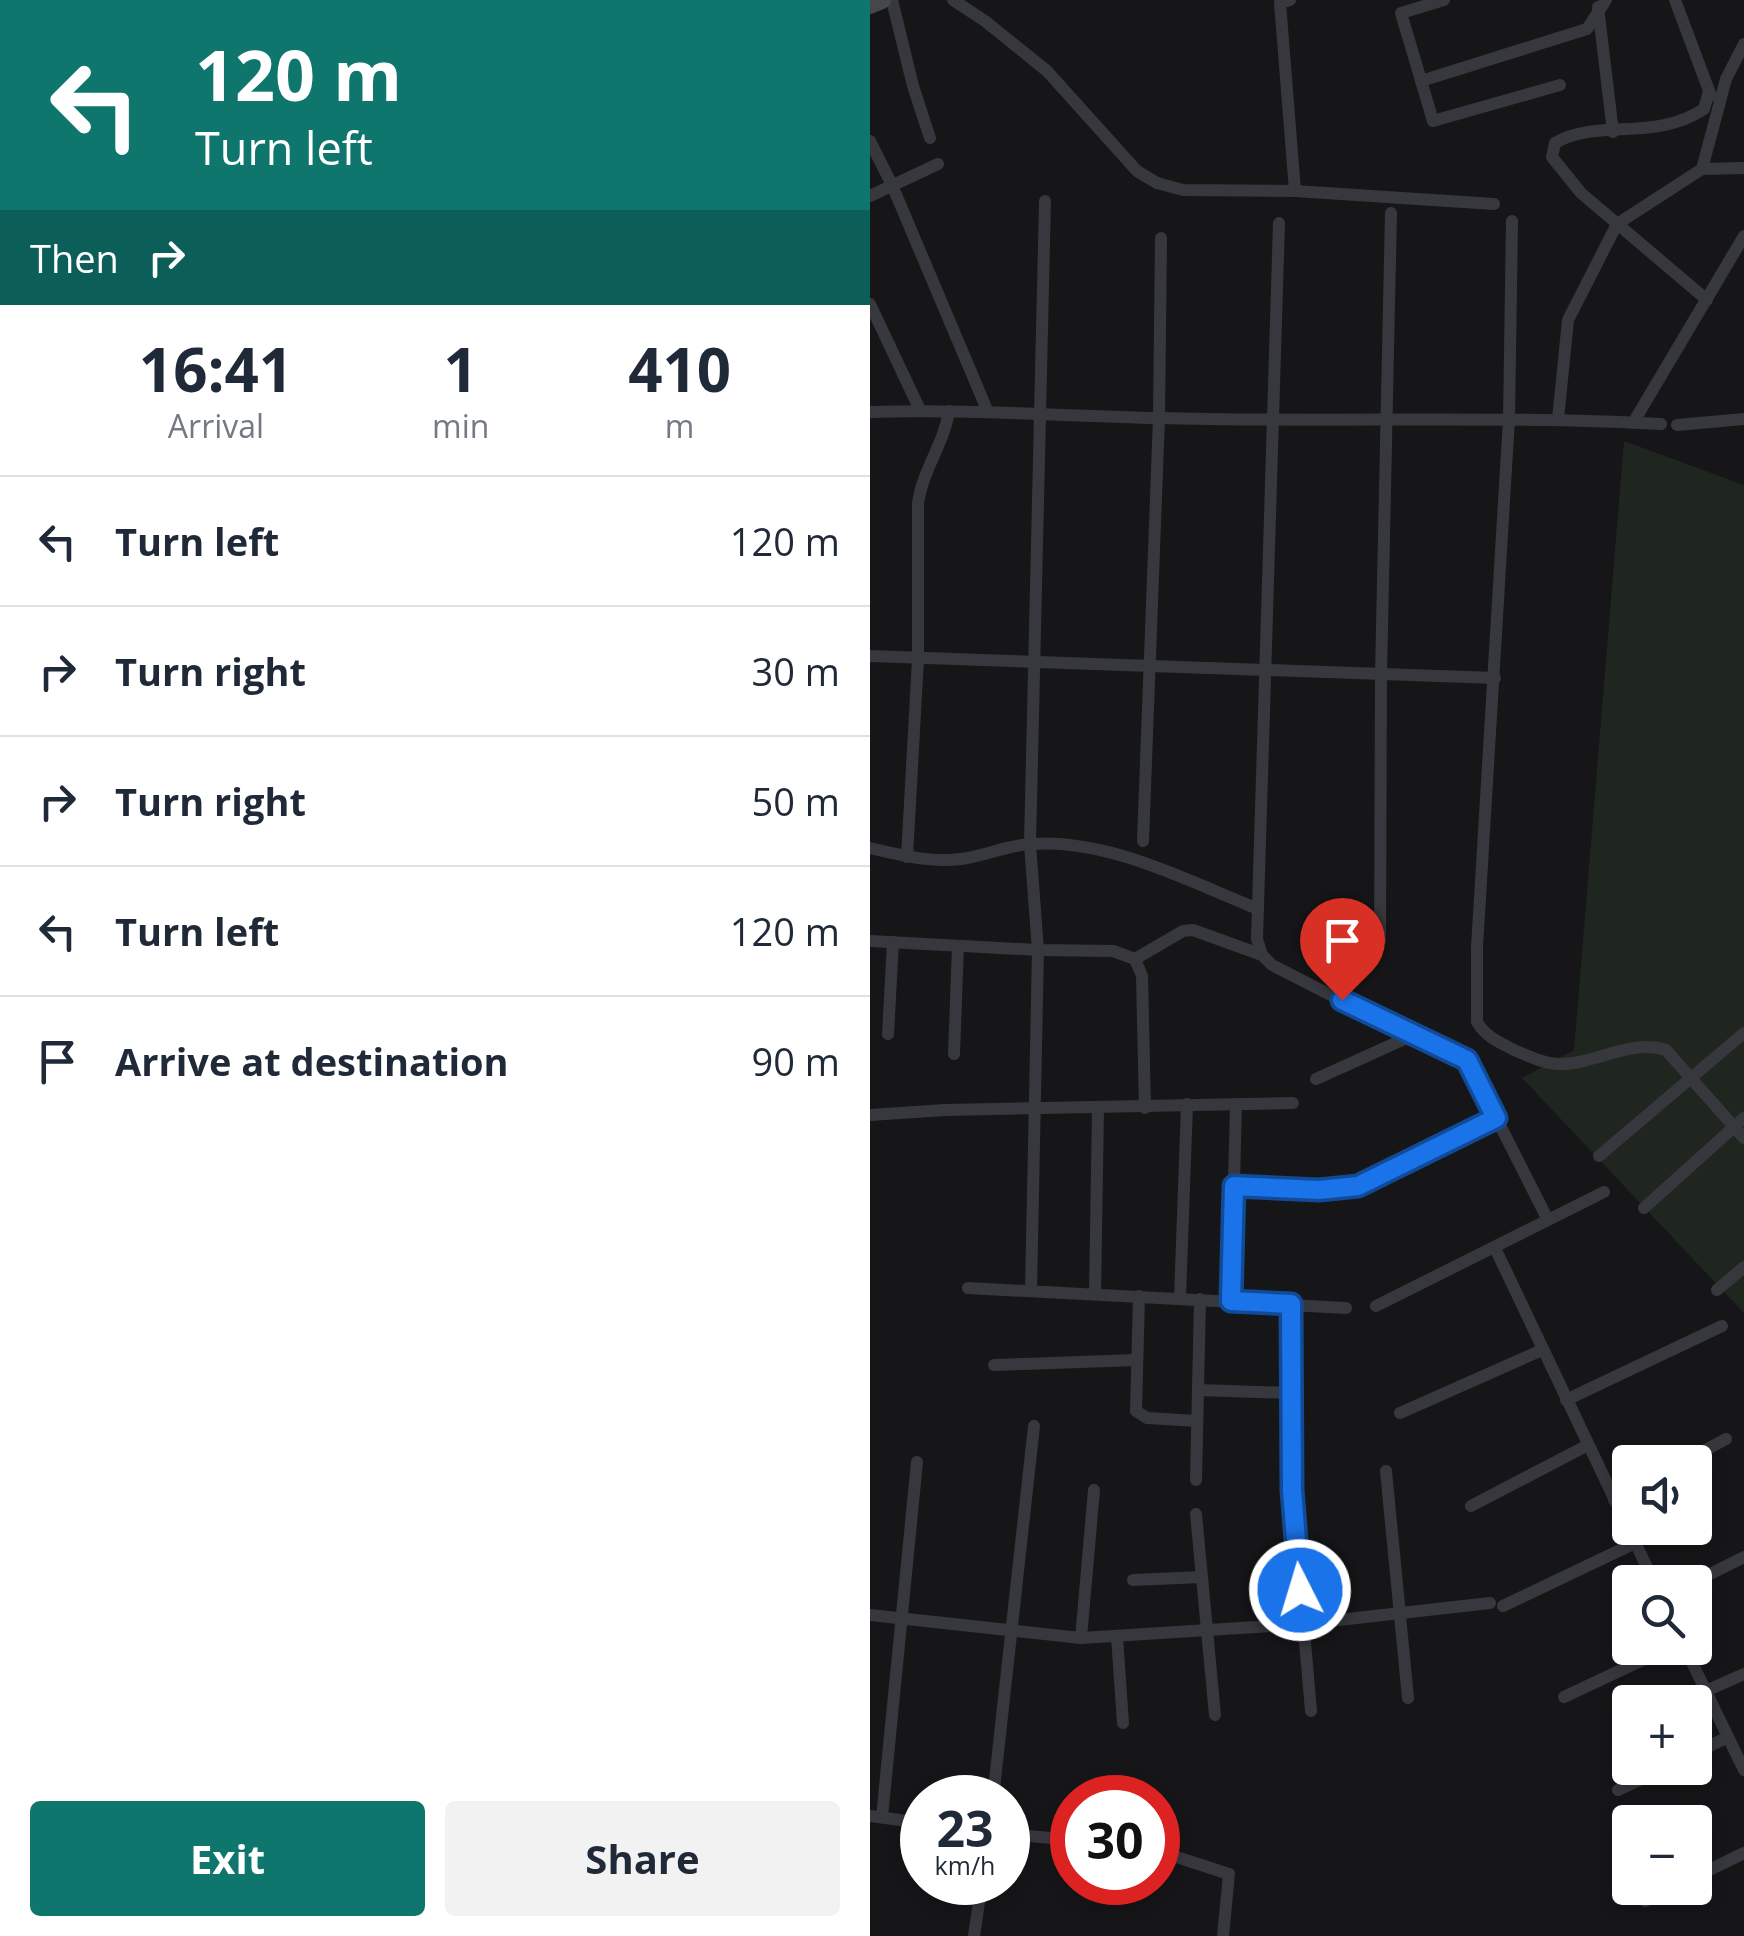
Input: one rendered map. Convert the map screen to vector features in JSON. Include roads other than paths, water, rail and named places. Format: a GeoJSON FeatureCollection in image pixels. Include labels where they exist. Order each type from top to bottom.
{"type":"FeatureCollection","features":[{"type":"Feature","properties":{"kind":"main road"},"geometry":{"type":"LineString","coordinates":[[870,5],[882,0]]}},
{"type":"Feature","properties":{"kind":"street"},"geometry":{"type":"LineString","coordinates":[[892,0],[912,86],[930,138]]}},
{"type":"Feature","properties":{"kind":"street"},"geometry":{"type":"LineString","coordinates":[[953,0],[986,21],[1047,71],[1138,171],[1157,183],[1183,190],[1295,191],[1494,204]]}},
{"type":"Feature","properties":{"kind":"street"},"geometry":{"type":"LineString","coordinates":[[1290,0],[1280,3],[1295,191]]}},
{"type":"Feature","properties":{"kind":"street"},"geometry":{"type":"LineString","coordinates":[[1444,0],[1401,13],[1433,121],[1560,85]]}},
{"type":"Feature","properties":{"kind":"street"},"geometry":{"type":"LineString","coordinates":[[1675,0],[1718,113]]}},
{"type":"Feature","properties":{"kind":"street"},"geometry":{"type":"LineString","coordinates":[[1421,81],[1588,30],[1600,3]]}},
{"type":"Feature","properties":{"kind":"street"},"geometry":{"type":"LineString","coordinates":[[1600,3],[1613,132]]}},
{"type":"Feature","properties":{"kind":"street"},"geometry":{"type":"LineString","coordinates":[[1702,169],[1726,79],[1744,44]]}},
{"type":"Feature","properties":{"kind":"street"},"geometry":{"type":"LineString","coordinates":[[1707,300],[1581,193],[1552,157],[1555,143],[1569,135],[1644,130],[1685,121],[1704,109],[1709,90]]}},
{"type":"Feature","properties":{"kind":"street"},"geometry":{"type":"LineString","coordinates":[[870,141],[988,412]]}},
{"type":"Feature","properties":{"kind":"street"},"geometry":{"type":"LineString","coordinates":[[870,196],[938,164]]}},
{"type":"Feature","properties":{"kind":"street"},"geometry":{"type":"LineString","coordinates":[[1558,419],[1568,320],[1617,224],[1702,169],[1744,168]]}},
{"type":"Feature","properties":{"kind":"street"},"geometry":{"type":"LineString","coordinates":[[1031,1292],[1038,950],[1030,844],[1046,201]]}},
{"type":"Feature","properties":{"kind":"street"},"geometry":{"type":"LineString","coordinates":[[1380,941],[1381,674],[1391,213]]}},
{"type":"Feature","properties":{"kind":"street"},"geometry":{"type":"LineString","coordinates":[[1512,221],[1509,419],[1477,948],[1477,1022],[1491,1039],[1554,1064],[1573,1064],[1656,1046],[1674,1056],[1741,1128],[1644,1208]]}},
{"type":"Feature","properties":{"kind":"street"},"geometry":{"type":"LineString","coordinates":[[1262,955],[1257,940],[1279,223]]}},
{"type":"Feature","properties":{"kind":"street"},"geometry":{"type":"LineString","coordinates":[[1633,422],[1744,236]]}},
{"type":"Feature","properties":{"kind":"street"},"geometry":{"type":"LineString","coordinates":[[1143,841],[1162,238]]}},
{"type":"Feature","properties":{"kind":"street"},"geometry":{"type":"LineString","coordinates":[[870,304],[920,410]]}},
{"type":"Feature","properties":{"kind":"street"},"geometry":{"type":"LineString","coordinates":[[906,857],[918,659],[920,492],[927,466],[944,436],[948,411]]}},
{"type":"Feature","properties":{"kind":"street"},"geometry":{"type":"LineString","coordinates":[[870,412],[1042,412],[1159,418],[1558,419],[1661,424]]}},
{"type":"Feature","properties":{"kind":"street"},"geometry":{"type":"LineString","coordinates":[[1677,425],[1744,418]]}},
{"type":"Feature","properties":{"kind":"street"},"geometry":{"type":"LineString","coordinates":[[870,656],[1495,678]]}},
{"type":"Feature","properties":{"kind":"street"},"geometry":{"type":"LineString","coordinates":[[870,848],[935,861],[1030,844],[1093,848],[1146,864],[1258,908]]}},
{"type":"Feature","properties":{"kind":"street"},"geometry":{"type":"LineString","coordinates":[[1135,959],[1183,931],[1193,930],[1262,955],[1272,965],[1467,1060],[1548,1220]]}},
{"type":"Feature","properties":{"kind":"street"},"geometry":{"type":"LineString","coordinates":[[870,941],[1113,950],[1135,959],[1142,976],[1145,1108]]}},
{"type":"Feature","properties":{"kind":"street"},"geometry":{"type":"LineString","coordinates":[[888,1034],[892,942]]}},
{"type":"Feature","properties":{"kind":"street"},"geometry":{"type":"LineString","coordinates":[[954,1054],[958,946]]}},
{"type":"Feature","properties":{"kind":"street"},"geometry":{"type":"LineString","coordinates":[[1599,1156],[1744,1033]]}},
{"type":"Feature","properties":{"kind":"street"},"geometry":{"type":"LineString","coordinates":[[1316,1079],[1411,1036]]}},
{"type":"Feature","properties":{"kind":"street"},"geometry":{"type":"LineString","coordinates":[[1180,1298],[1186,1104]]}},
{"type":"Feature","properties":{"kind":"street"},"geometry":{"type":"LineString","coordinates":[[1231,1301],[1236,1104]]}},
{"type":"Feature","properties":{"kind":"street"},"geometry":{"type":"LineString","coordinates":[[870,1115],[1293,1104]]}},
{"type":"Feature","properties":{"kind":"street"},"geometry":{"type":"LineString","coordinates":[[1094,1294],[1098,1109]]}},
{"type":"Feature","properties":{"kind":"street"},"geometry":{"type":"LineString","coordinates":[[1234,1186],[1319,1190],[1358,1186],[1496,1118]]}},
{"type":"Feature","properties":{"kind":"street"},"geometry":{"type":"LineString","coordinates":[[1376,1306],[1604,1192]]}},
{"type":"Feature","properties":{"kind":"street"},"geometry":{"type":"LineString","coordinates":[[1495,1248],[1612,1496]]}},
{"type":"Feature","properties":{"kind":"street"},"geometry":{"type":"LineString","coordinates":[[1717,1290],[1744,1267]]}},
{"type":"Feature","properties":{"kind":"street"},"geometry":{"type":"LineString","coordinates":[[968,1288],[1346,1308]]}},
{"type":"Feature","properties":{"kind":"street"},"geometry":{"type":"LineString","coordinates":[[1139,1296],[1135,1403],[1140,1416],[1198,1421]]}},
{"type":"Feature","properties":{"kind":"street"},"geometry":{"type":"LineString","coordinates":[[1196,1480],[1200,1299]]}},
{"type":"Feature","properties":{"kind":"street"},"geometry":{"type":"LineString","coordinates":[[1291,1304],[1292,1490],[1311,1711]]}},
{"type":"Feature","properties":{"kind":"street"},"geometry":{"type":"LineString","coordinates":[[1566,1400],[1722,1326]]}},
{"type":"Feature","properties":{"kind":"street"},"geometry":{"type":"LineString","coordinates":[[1400,1413],[1542,1350]]}},
{"type":"Feature","properties":{"kind":"street"},"geometry":{"type":"LineString","coordinates":[[994,1364],[1137,1360]]}},
{"type":"Feature","properties":{"kind":"street"},"geometry":{"type":"LineString","coordinates":[[1198,1390],[1291,1393]]}},
{"type":"Feature","properties":{"kind":"street"},"geometry":{"type":"LineString","coordinates":[[995,1775],[1034,1426]]}},
{"type":"Feature","properties":{"kind":"street"},"geometry":{"type":"LineString","coordinates":[[1712,1447],[1726,1440]]}},
{"type":"Feature","properties":{"kind":"street"},"geometry":{"type":"LineString","coordinates":[[1472,1506],[1588,1445]]}},
{"type":"Feature","properties":{"kind":"street"},"geometry":{"type":"LineString","coordinates":[[876,1817],[904,1619],[918,1462]]}},
{"type":"Feature","properties":{"kind":"street"},"geometry":{"type":"LineString","coordinates":[[1386,1470],[1408,1698]]}},
{"type":"Feature","properties":{"kind":"street"},"geometry":{"type":"LineString","coordinates":[[1082,1638],[1094,1490]]}},
{"type":"Feature","properties":{"kind":"street"},"geometry":{"type":"LineString","coordinates":[[1196,1514],[1215,1715]]}},
{"type":"Feature","properties":{"kind":"street"},"geometry":{"type":"LineString","coordinates":[[870,1615],[1082,1638],[1303,1624],[1496,1605],[1631,1545]]}},
{"type":"Feature","properties":{"kind":"street"},"geometry":{"type":"LineString","coordinates":[[1712,1573],[1744,1557]]}},
{"type":"Feature","properties":{"kind":"street"},"geometry":{"type":"LineString","coordinates":[[1133,1580],[1202,1577]]}},
{"type":"Feature","properties":{"kind":"street"},"geometry":{"type":"LineString","coordinates":[[1117,1637],[1123,1723]]}},
{"type":"Feature","properties":{"kind":"street"},"geometry":{"type":"LineString","coordinates":[[1564,1697],[1632,1665]]}},
{"type":"Feature","properties":{"kind":"street"},"geometry":{"type":"LineString","coordinates":[[1712,1688],[1744,1674]]}},
{"type":"Feature","properties":{"kind":"street"},"geometry":{"type":"LineString","coordinates":[[1712,1704],[1744,1770]]}},
{"type":"Feature","properties":{"kind":"street"},"geometry":{"type":"LineString","coordinates":[[1712,1745],[1728,1737]]}},
{"type":"Feature","properties":{"kind":"street"},"geometry":{"type":"LineString","coordinates":[[1618,1790],[1629,1785]]}},
{"type":"Feature","properties":{"kind":"street"},"geometry":{"type":"LineString","coordinates":[[1712,1868],[1744,1853]]}},
{"type":"Feature","properties":{"kind":"street"},"geometry":{"type":"LineString","coordinates":[[1180,1858],[1229,1874],[1223,1936]]}},
{"type":"Feature","properties":{"kind":"street"},"geometry":{"type":"LineString","coordinates":[[974,1936],[979,1905]]}}]}
